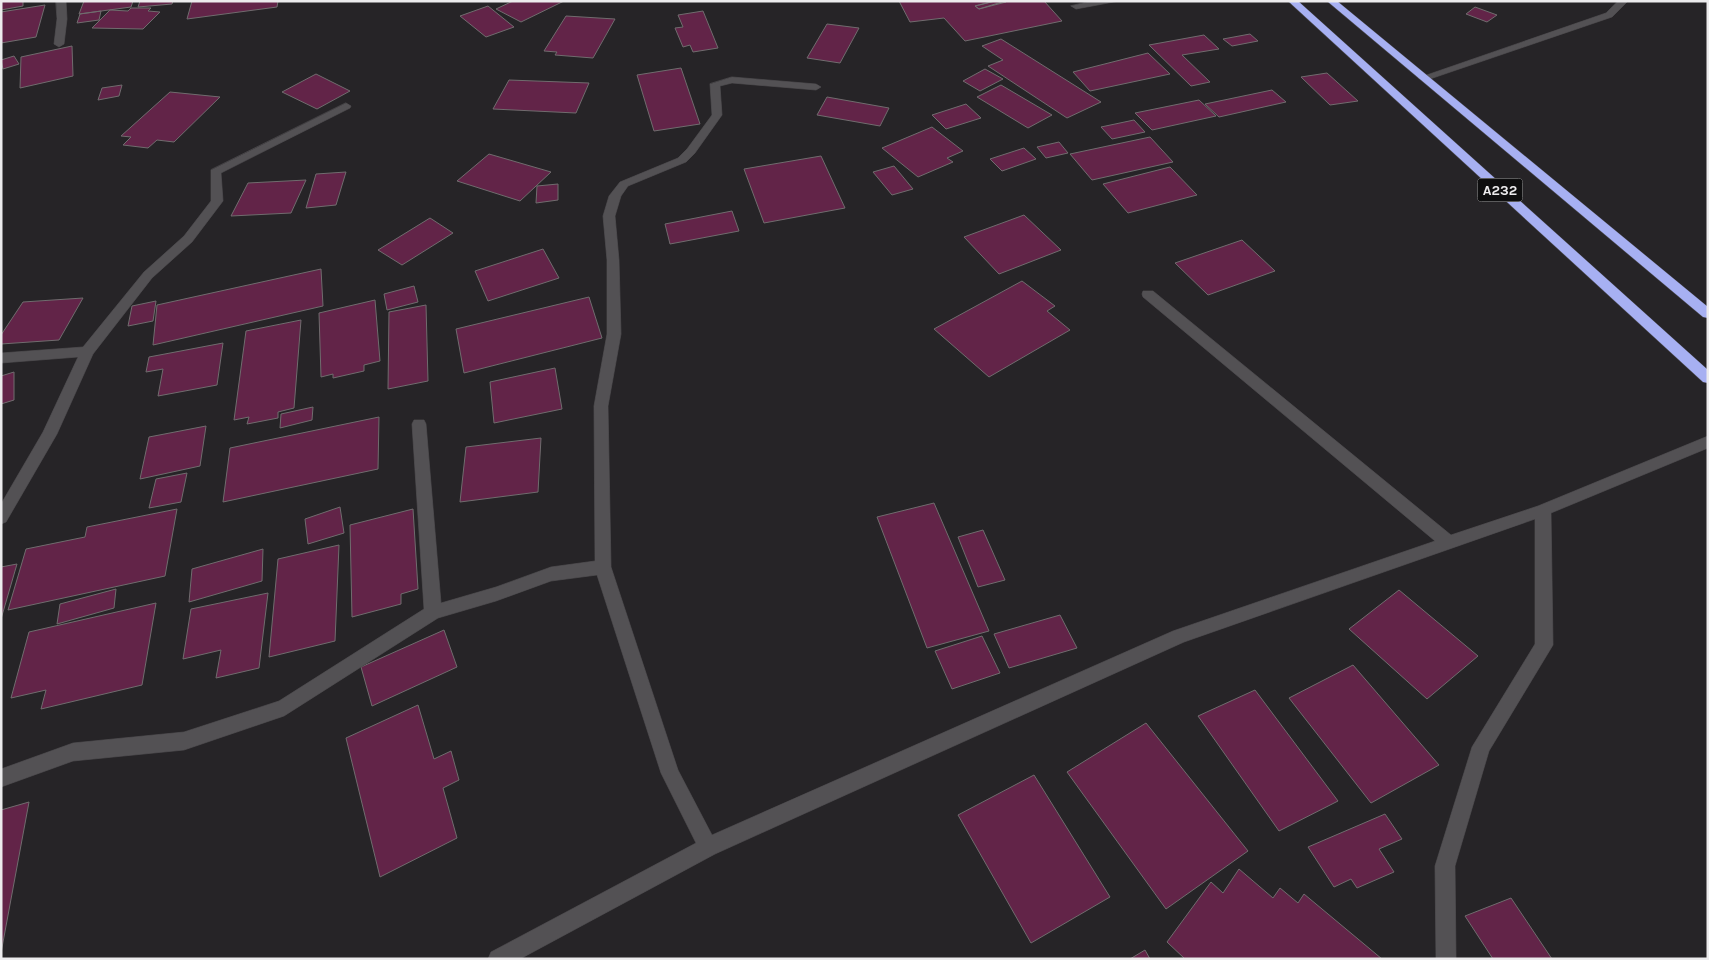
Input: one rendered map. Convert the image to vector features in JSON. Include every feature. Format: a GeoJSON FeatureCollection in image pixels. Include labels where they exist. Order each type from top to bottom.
{"type":"FeatureCollection","features":[{"type":"Feature","properties":{"kind":"highway","name":"A232"},"geometry":{"type":"LineString","coordinates":[[1292,1],[1708,378]]}},
{"type":"Feature","properties":{"kind":"highway","name":"A232"},"geometry":{"type":"LineString","coordinates":[[1331,1],[1708,314]]}},
{"type":"Feature","properties":{"kind":"street"},"geometry":{"type":"LineString","coordinates":[[60,44],[61,1]]}},
{"type":"Feature","properties":{"kind":"street"},"geometry":{"type":"LineString","coordinates":[[1076,6],[1115,1]]}},
{"type":"Feature","properties":{"kind":"street"},"geometry":{"type":"LineString","coordinates":[[1422,78],[1609,15],[1624,1]]}},
{"type":"Feature","properties":{"kind":"street"},"geometry":{"type":"LineString","coordinates":[[708,847],[670,773],[603,567],[601,406],[614,334],[613,260],[609,216],[615,196],[624,184],[682,160],[691,150],[717,115],[715,84],[732,80],[816,87]]}},
{"type":"Feature","properties":{"kind":"street"},"geometry":{"type":"LineString","coordinates":[[1,518],[50,434],[87,352],[148,275],[188,239],[217,201],[215,172],[346,106]]}},
{"type":"Feature","properties":{"kind":"street"},"geometry":{"type":"LineString","coordinates":[[1148,294],[1448,542]]}},
{"type":"Feature","properties":{"kind":"street"},"geometry":{"type":"LineString","coordinates":[[1,358],[87,352]]}},
{"type":"Feature","properties":{"kind":"street"},"geometry":{"type":"LineString","coordinates":[[420,424],[433,612]]}},
{"type":"Feature","properties":{"kind":"street"},"geometry":{"type":"LineString","coordinates":[[498,959],[708,847],[1179,636],[1543,510],[1708,442]]}},
{"type":"Feature","properties":{"kind":"street"},"geometry":{"type":"LineString","coordinates":[[1446,959],[1445,866],[1481,746],[1544,645],[1543,510]]}},
{"type":"Feature","properties":{"kind":"street"},"geometry":{"type":"LineString","coordinates":[[1,778],[73,752],[184,741],[284,708],[433,612],[496,594],[550,574],[603,567]]}},
{"type":"Feature","properties":{"kind":"building"},"geometry":{"type":"Polygon","coordinates":[[[1,1],[23,1],[23,6],[1,10],[1,1]]]}},
{"type":"Feature","properties":{"kind":"building"},"geometry":{"type":"Polygon","coordinates":[[[84,1],[133,1],[131,7],[79,14],[84,1]]]}},
{"type":"Feature","properties":{"kind":"building"},"geometry":{"type":"Polygon","coordinates":[[[140,1],[173,1],[172,4],[138,7],[140,1]]]}},
{"type":"Feature","properties":{"kind":"building"},"geometry":{"type":"Polygon","coordinates":[[[192,1],[278,1],[277,7],[187,19],[192,1]]]}},
{"type":"Feature","properties":{"kind":"building"},"geometry":{"type":"Polygon","coordinates":[[[513,1],[564,1],[521,22],[496,9],[513,1]]]}},
{"type":"Feature","properties":{"kind":"building"},"geometry":{"type":"Polygon","coordinates":[[[899,1],[995,1],[975,6],[979,9],[1005,1],[1044,1],[1062,21],[965,41],[944,18],[910,22],[899,1]]]}},
{"type":"Feature","properties":{"kind":"building"},"geometry":{"type":"Polygon","coordinates":[[[995,1],[1006,2],[979,9],[975,6],[995,1]]]}},
{"type":"Feature","properties":{"kind":"building"},"geometry":{"type":"Polygon","coordinates":[[[45,5],[36,37],[1,43],[1,12],[45,5]]]}},
{"type":"Feature","properties":{"kind":"building"},"geometry":{"type":"Polygon","coordinates":[[[488,6],[514,27],[486,37],[460,16],[488,6]]]}},
{"type":"Feature","properties":{"kind":"building"},"geometry":{"type":"Polygon","coordinates":[[[1475,7],[1497,15],[1487,22],[1466,14],[1475,7]]]}},
{"type":"Feature","properties":{"kind":"building"},"geometry":{"type":"Polygon","coordinates":[[[131,8],[151,8],[148,11],[160,12],[143,29],[92,28],[110,10],[128,11],[131,8]]]}},
{"type":"Feature","properties":{"kind":"building"},"geometry":{"type":"Polygon","coordinates":[[[101,11],[99,20],[77,23],[80,14],[101,11]]]}},
{"type":"Feature","properties":{"kind":"building"},"geometry":{"type":"Polygon","coordinates":[[[703,11],[718,48],[693,52],[690,45],[683,47],[675,28],[683,27],[678,15],[703,11]]]}},
{"type":"Feature","properties":{"kind":"building"},"geometry":{"type":"Polygon","coordinates":[[[566,16],[615,19],[593,58],[555,55],[557,52],[544,51],[566,16]]]}},
{"type":"Feature","properties":{"kind":"building"},"geometry":{"type":"Polygon","coordinates":[[[827,24],[859,28],[840,63],[807,58],[827,24]]]}},
{"type":"Feature","properties":{"kind":"building"},"geometry":{"type":"Polygon","coordinates":[[[1250,34],[1258,41],[1232,46],[1223,39],[1250,34]]]}},
{"type":"Feature","properties":{"kind":"building"},"geometry":{"type":"Polygon","coordinates":[[[1204,35],[1219,49],[1182,55],[1210,82],[1191,86],[1149,45],[1204,35]]]}},
{"type":"Feature","properties":{"kind":"building"},"geometry":{"type":"Polygon","coordinates":[[[1001,39],[1101,102],[1067,118],[988,66],[1003,60],[982,46],[1001,39]]]}},
{"type":"Feature","properties":{"kind":"building"},"geometry":{"type":"Polygon","coordinates":[[[72,46],[73,76],[20,88],[21,57],[72,46]]]}},
{"type":"Feature","properties":{"kind":"building"},"geometry":{"type":"Polygon","coordinates":[[[1148,53],[1170,74],[1090,91],[1073,72],[1148,53]]]}},
{"type":"Feature","properties":{"kind":"building"},"geometry":{"type":"Polygon","coordinates":[[[14,56],[19,64],[3,69],[1,60],[14,56]]]}},
{"type":"Feature","properties":{"kind":"building"},"geometry":{"type":"Polygon","coordinates":[[[681,68],[700,124],[654,131],[637,75],[681,68]]]}},
{"type":"Feature","properties":{"kind":"building"},"geometry":{"type":"Polygon","coordinates":[[[985,69],[1003,79],[980,91],[963,81],[985,69]]]}},
{"type":"Feature","properties":{"kind":"building"},"geometry":{"type":"Polygon","coordinates":[[[1327,73],[1358,101],[1330,105],[1301,77],[1327,73]]]}},
{"type":"Feature","properties":{"kind":"building"},"geometry":{"type":"Polygon","coordinates":[[[316,74],[350,91],[317,109],[282,92],[316,74]]]}},
{"type":"Feature","properties":{"kind":"building"},"geometry":{"type":"Polygon","coordinates":[[[509,80],[589,83],[576,113],[493,109],[509,80]]]}},
{"type":"Feature","properties":{"kind":"building"},"geometry":{"type":"Polygon","coordinates":[[[122,85],[119,96],[98,100],[102,88],[122,85]]]}},
{"type":"Feature","properties":{"kind":"building"},"geometry":{"type":"Polygon","coordinates":[[[1001,85],[1052,115],[1028,128],[977,97],[1001,85]]]}},
{"type":"Feature","properties":{"kind":"building"},"geometry":{"type":"Polygon","coordinates":[[[1272,90],[1286,102],[1219,117],[1205,104],[1272,90]]]}},
{"type":"Feature","properties":{"kind":"building"},"geometry":{"type":"Polygon","coordinates":[[[170,92],[220,97],[174,142],[157,140],[148,148],[123,145],[131,137],[121,136],[170,92]]]}},
{"type":"Feature","properties":{"kind":"building"},"geometry":{"type":"Polygon","coordinates":[[[827,97],[889,108],[880,126],[817,115],[827,97]]]}},
{"type":"Feature","properties":{"kind":"building"},"geometry":{"type":"Polygon","coordinates":[[[1199,100],[1216,116],[1152,130],[1135,113],[1199,100]]]}},
{"type":"Feature","properties":{"kind":"building"},"geometry":{"type":"Polygon","coordinates":[[[966,104],[981,118],[946,129],[932,115],[966,104]]]}},
{"type":"Feature","properties":{"kind":"building"},"geometry":{"type":"Polygon","coordinates":[[[1134,120],[1145,132],[1112,139],[1101,127],[1134,120]]]}},
{"type":"Feature","properties":{"kind":"building"},"geometry":{"type":"Polygon","coordinates":[[[932,127],[963,151],[947,158],[953,162],[918,177],[882,148],[932,127]]]}},
{"type":"Feature","properties":{"kind":"building"},"geometry":{"type":"Polygon","coordinates":[[[1150,137],[1173,162],[1092,180],[1070,154],[1150,137]]]}},
{"type":"Feature","properties":{"kind":"building"},"geometry":{"type":"Polygon","coordinates":[[[1059,142],[1068,153],[1046,158],[1037,147],[1059,142]]]}},
{"type":"Feature","properties":{"kind":"building"},"geometry":{"type":"Polygon","coordinates":[[[1024,148],[1036,159],[1002,171],[990,159],[1024,148]]]}},
{"type":"Feature","properties":{"kind":"building"},"geometry":{"type":"Polygon","coordinates":[[[489,154],[551,172],[520,201],[457,181],[489,154]]]}},
{"type":"Feature","properties":{"kind":"building"},"geometry":{"type":"Polygon","coordinates":[[[821,156],[845,208],[764,223],[744,169],[821,156]]]}},
{"type":"Feature","properties":{"kind":"building"},"geometry":{"type":"Polygon","coordinates":[[[894,166],[913,189],[892,195],[873,172],[894,166]]]}},
{"type":"Feature","properties":{"kind":"building"},"geometry":{"type":"Polygon","coordinates":[[[1170,167],[1197,195],[1128,213],[1103,184],[1170,167]]]}},
{"type":"Feature","properties":{"kind":"building"},"geometry":{"type":"Polygon","coordinates":[[[346,172],[336,205],[306,208],[316,174],[346,172]]]}},
{"type":"Feature","properties":{"kind":"building"},"geometry":{"type":"Polygon","coordinates":[[[306,180],[291,213],[231,216],[248,183],[306,180]]]}},
{"type":"Feature","properties":{"kind":"building"},"geometry":{"type":"Polygon","coordinates":[[[558,184],[558,200],[536,203],[537,186],[558,184]]]}},
{"type":"Feature","properties":{"kind":"building"},"geometry":{"type":"Polygon","coordinates":[[[732,211],[739,231],[670,244],[665,224],[732,211]]]}},
{"type":"Feature","properties":{"kind":"building"},"geometry":{"type":"Polygon","coordinates":[[[1024,215],[1061,250],[999,274],[964,237],[1024,215]]]}},
{"type":"Feature","properties":{"kind":"building"},"geometry":{"type":"Polygon","coordinates":[[[430,218],[453,233],[402,265],[378,250],[430,218]]]}},
{"type":"Feature","properties":{"kind":"building"},"geometry":{"type":"Polygon","coordinates":[[[1242,240],[1275,271],[1208,295],[1175,263],[1242,240]]]}},
{"type":"Feature","properties":{"kind":"building"},"geometry":{"type":"Polygon","coordinates":[[[543,249],[559,278],[488,301],[475,271],[543,249]]]}},
{"type":"Feature","properties":{"kind":"building"},"geometry":{"type":"Polygon","coordinates":[[[321,269],[323,306],[153,345],[157,305],[321,269]]]}},
{"type":"Feature","properties":{"kind":"building"},"geometry":{"type":"Polygon","coordinates":[[[1022,281],[1055,306],[1047,311],[1070,330],[989,377],[934,329],[1022,281]]]}},
{"type":"Feature","properties":{"kind":"building"},"geometry":{"type":"Polygon","coordinates":[[[414,286],[418,302],[387,310],[384,294],[414,286]]]}},
{"type":"Feature","properties":{"kind":"building"},"geometry":{"type":"Polygon","coordinates":[[[589,297],[602,338],[464,373],[456,329],[589,297]]]}},
{"type":"Feature","properties":{"kind":"building"},"geometry":{"type":"Polygon","coordinates":[[[83,298],[59,340],[1,344],[1,335],[23,302],[83,298]]]}},
{"type":"Feature","properties":{"kind":"building"},"geometry":{"type":"Polygon","coordinates":[[[375,300],[380,361],[364,365],[364,371],[333,378],[333,374],[321,377],[319,313],[375,300]]]}},
{"type":"Feature","properties":{"kind":"building"},"geometry":{"type":"Polygon","coordinates":[[[156,301],[153,321],[128,326],[132,306],[156,301]]]}},
{"type":"Feature","properties":{"kind":"building"},"geometry":{"type":"Polygon","coordinates":[[[426,305],[428,381],[388,389],[389,312],[426,305]]]}},
{"type":"Feature","properties":{"kind":"building"},"geometry":{"type":"Polygon","coordinates":[[[301,320],[294,408],[278,412],[278,418],[247,424],[249,417],[234,420],[246,331],[301,320]]]}},
{"type":"Feature","properties":{"kind":"building"},"geometry":{"type":"Polygon","coordinates":[[[223,343],[217,385],[158,396],[163,369],[146,372],[149,357],[223,343]]]}},
{"type":"Feature","properties":{"kind":"building"},"geometry":{"type":"Polygon","coordinates":[[[555,368],[562,409],[494,423],[490,382],[555,368]]]}},
{"type":"Feature","properties":{"kind":"building"},"geometry":{"type":"Polygon","coordinates":[[[14,372],[14,400],[1,404],[1,376],[14,372]]]}},
{"type":"Feature","properties":{"kind":"building"},"geometry":{"type":"Polygon","coordinates":[[[313,407],[312,420],[280,428],[281,414],[313,407]]]}},
{"type":"Feature","properties":{"kind":"building"},"geometry":{"type":"Polygon","coordinates":[[[379,417],[378,469],[223,502],[230,448],[379,417]]]}},
{"type":"Feature","properties":{"kind":"building"},"geometry":{"type":"Polygon","coordinates":[[[206,426],[200,466],[140,479],[149,437],[206,426]]]}},
{"type":"Feature","properties":{"kind":"building"},"geometry":{"type":"Polygon","coordinates":[[[541,438],[538,492],[460,502],[466,447],[541,438]]]}},
{"type":"Feature","properties":{"kind":"building"},"geometry":{"type":"Polygon","coordinates":[[[187,473],[181,502],[149,508],[156,479],[187,473]]]}},
{"type":"Feature","properties":{"kind":"building"},"geometry":{"type":"Polygon","coordinates":[[[934,503],[989,631],[927,648],[877,517],[934,503]]]}},
{"type":"Feature","properties":{"kind":"building"},"geometry":{"type":"Polygon","coordinates":[[[340,507],[344,533],[308,544],[305,519],[340,507]]]}},
{"type":"Feature","properties":{"kind":"building"},"geometry":{"type":"Polygon","coordinates":[[[177,509],[165,576],[8,610],[26,549],[85,537],[87,527],[177,509]]]}},
{"type":"Feature","properties":{"kind":"building"},"geometry":{"type":"Polygon","coordinates":[[[413,509],[418,589],[401,594],[401,604],[352,617],[350,525],[413,509]]]}},
{"type":"Feature","properties":{"kind":"building"},"geometry":{"type":"Polygon","coordinates":[[[983,530],[1005,580],[978,587],[958,537],[983,530]]]}},
{"type":"Feature","properties":{"kind":"building"},"geometry":{"type":"Polygon","coordinates":[[[339,545],[335,641],[269,657],[278,559],[339,545]]]}},
{"type":"Feature","properties":{"kind":"building"},"geometry":{"type":"Polygon","coordinates":[[[263,549],[262,581],[189,602],[192,569],[263,549]]]}},
{"type":"Feature","properties":{"kind":"building"},"geometry":{"type":"Polygon","coordinates":[[[17,564],[1,619],[1,567],[17,564]]]}},
{"type":"Feature","properties":{"kind":"building"},"geometry":{"type":"Polygon","coordinates":[[[116,589],[114,608],[57,624],[60,604],[116,589]]]}},
{"type":"Feature","properties":{"kind":"building"},"geometry":{"type":"Polygon","coordinates":[[[1399,590],[1478,656],[1427,699],[1349,629],[1399,590]]]}},
{"type":"Feature","properties":{"kind":"building"},"geometry":{"type":"Polygon","coordinates":[[[268,593],[259,668],[216,678],[221,650],[183,659],[191,609],[268,593]]]}},
{"type":"Feature","properties":{"kind":"building"},"geometry":{"type":"Polygon","coordinates":[[[156,603],[142,685],[41,709],[46,690],[11,698],[29,632],[156,603]]]}},
{"type":"Feature","properties":{"kind":"building"},"geometry":{"type":"Polygon","coordinates":[[[1060,615],[1077,648],[1009,668],[994,634],[1060,615]]]}},
{"type":"Feature","properties":{"kind":"building"},"geometry":{"type":"Polygon","coordinates":[[[444,630],[457,667],[372,706],[361,667],[444,630]]]}},
{"type":"Feature","properties":{"kind":"building"},"geometry":{"type":"Polygon","coordinates":[[[982,636],[1000,673],[952,689],[935,651],[982,636]]]}},
{"type":"Feature","properties":{"kind":"building"},"geometry":{"type":"Polygon","coordinates":[[[1353,665],[1439,765],[1371,803],[1289,698],[1353,665]]]}},
{"type":"Feature","properties":{"kind":"building"},"geometry":{"type":"Polygon","coordinates":[[[1255,690],[1338,801],[1279,831],[1198,716],[1255,690]]]}},
{"type":"Feature","properties":{"kind":"building"},"geometry":{"type":"Polygon","coordinates":[[[418,705],[434,759],[451,751],[459,780],[443,788],[457,838],[380,877],[346,738],[418,705]]]}},
{"type":"Feature","properties":{"kind":"building"},"geometry":{"type":"Polygon","coordinates":[[[1146,723],[1248,851],[1166,909],[1067,772],[1146,723]]]}},
{"type":"Feature","properties":{"kind":"building"},"geometry":{"type":"Polygon","coordinates":[[[1034,775],[1110,897],[1031,943],[958,815],[1034,775]]]}},
{"type":"Feature","properties":{"kind":"building"},"geometry":{"type":"Polygon","coordinates":[[[29,802],[1,953],[1,810],[29,802]]]}},
{"type":"Feature","properties":{"kind":"building"},"geometry":{"type":"Polygon","coordinates":[[[1385,814],[1402,839],[1379,849],[1394,872],[1357,888],[1351,879],[1334,887],[1308,847],[1385,814]]]}},
{"type":"Feature","properties":{"kind":"building"},"geometry":{"type":"Polygon","coordinates":[[[1239,869],[1273,898],[1280,888],[1298,903],[1304,894],[1382,959],[1185,959],[1167,942],[1211,882],[1223,893],[1239,869]]]}},
{"type":"Feature","properties":{"kind":"building"},"geometry":{"type":"Polygon","coordinates":[[[1511,898],[1552,959],[1493,959],[1465,916],[1511,898]]]}},
{"type":"Feature","properties":{"kind":"building"},"geometry":{"type":"Polygon","coordinates":[[[1145,950],[1150,959],[1130,959],[1145,950]]]}}]}
